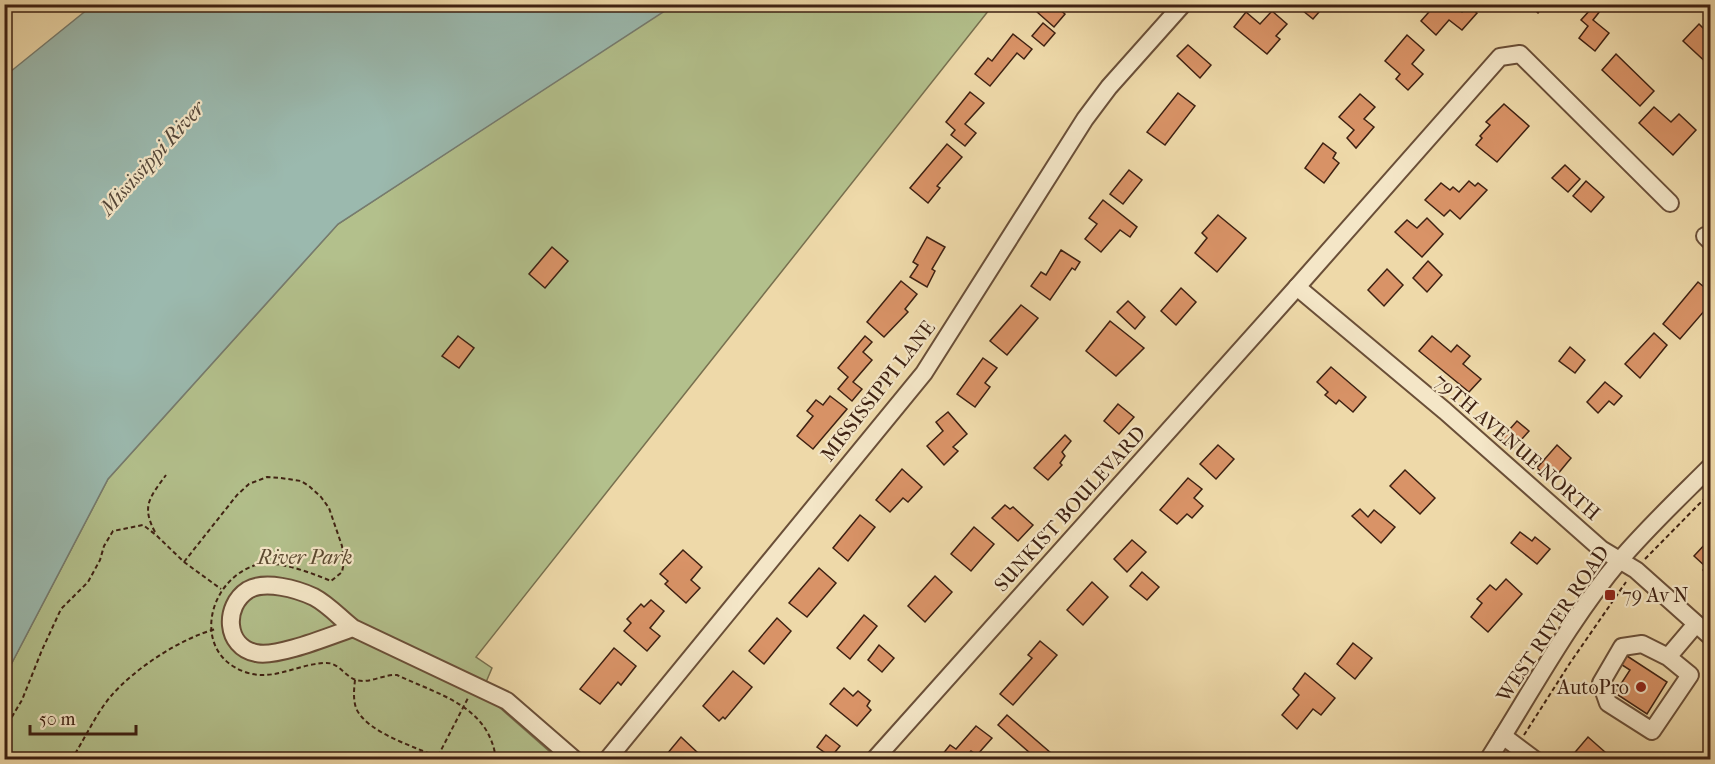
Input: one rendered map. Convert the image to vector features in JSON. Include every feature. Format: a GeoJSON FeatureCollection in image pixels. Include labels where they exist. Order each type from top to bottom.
{"type":"FeatureCollection","features":[{"type":"Feature","properties":{"kind":"street","name":"MISSISSIPPI LANE"},"geometry":{"type":"LineString","coordinates":[[607,759],[924,373],[1085,119],[1109,87],[1183,4]]}},
{"type":"Feature","properties":{"kind":"street","name":"SUNKIST BOULEVARD"},"geometry":{"type":"LineString","coordinates":[[874,759],[1500,57],[1520,54],[1670,203]]}},
{"type":"Feature","properties":{"kind":"street","name":"79TH AVENUE NORTH"},"geometry":{"type":"LineString","coordinates":[[1297,287],[1444,411],[1601,549],[1636,570],[1710,636]]}},
{"type":"Feature","properties":{"kind":"street","name":"WEST RIVER ROAD"},"geometry":{"type":"LineString","coordinates":[[1488,759],[1510,741],[1584,609],[1620,560],[1710,467]]}},
{"type":"Feature","properties":{"kind":"street"},"geometry":{"type":"LineString","coordinates":[[353,628],[319,641],[258,654],[242,647],[234,637],[230,626],[231,614],[238,599],[250,589],[261,586],[280,587],[313,597],[327,605],[353,628],[507,701],[575,759]]}},
{"type":"Feature","properties":{"kind":"street"},"geometry":{"type":"LineString","coordinates":[[1668,657],[1696,624]]}},
{"type":"Feature","properties":{"kind":"street"},"geometry":{"type":"LineString","coordinates":[[1642,644],[1668,657],[1690,675],[1652,731],[1608,703],[1601,683],[1622,647],[1642,644]]}},
{"type":"Feature","properties":{"kind":"street"},"geometry":{"type":"LineString","coordinates":[[1510,741],[1535,759]]}},
{"type":"Feature","properties":{"kind":"path"},"geometry":{"type":"LineString","coordinates":[[156,535],[148,519],[148,507],[154,492],[166,475]]}},
{"type":"Feature","properties":{"kind":"path"},"geometry":{"type":"LineString","coordinates":[[184,562],[237,495],[249,484],[267,477],[281,478],[309,486],[321,497],[335,524],[342,546],[344,562],[342,572],[331,581],[323,578]]}},
{"type":"Feature","properties":{"kind":"path"},"geometry":{"type":"LineString","coordinates":[[1647,557],[1710,493]]}},
{"type":"Feature","properties":{"kind":"path"},"geometry":{"type":"LineString","coordinates":[[4,730],[22,700],[61,609],[88,582],[113,531],[143,525],[184,562],[222,590]]}},
{"type":"Feature","properties":{"kind":"path"},"geometry":{"type":"LineString","coordinates":[[1510,741],[1570,663],[1626,582]]}},
{"type":"Feature","properties":{"kind":"path"},"geometry":{"type":"LineString","coordinates":[[71,759],[110,697],[128,679],[184,642],[208,631],[230,626]]}},
{"type":"Feature","properties":{"kind":"path"},"geometry":{"type":"LineString","coordinates":[[355,680],[356,708],[365,721],[377,730],[444,759]]}},
{"type":"Feature","properties":{"kind":"path"},"geometry":{"type":"LineString","coordinates":[[438,756],[474,685]]}},
{"type":"Feature","properties":{"kind":"green space","name":"River Park"},"geometry":{"type":"Polygon","coordinates":[[[672,5],[993,5],[476,657],[492,668],[481,694],[558,759],[5,760],[5,676],[108,479],[338,224],[672,5]]]}},
{"type":"Feature","properties":{"kind":"water","name":"Mississippi River"},"geometry":{"type":"Polygon","coordinates":[[[93,5],[674,5],[338,224],[108,479],[5,676],[5,76],[93,5]]]}},
{"type":"Feature","properties":{"kind":"building"},"geometry":{"type":"Polygon","coordinates":[[[1043,4],[1065,4],[1060,10],[1065,14],[1054,27],[1037,12],[1043,4]]]}},
{"type":"Feature","properties":{"kind":"building"},"geometry":{"type":"Polygon","coordinates":[[[1299,4],[1326,4],[1313,19],[1297,6],[1299,4]]]}},
{"type":"Feature","properties":{"kind":"building"},"geometry":{"type":"Polygon","coordinates":[[[1436,4],[1454,4],[1462,12],[1468,6],[1477,13],[1462,30],[1449,20],[1436,35],[1421,21],[1436,4]]]}},
{"type":"Feature","properties":{"kind":"building"},"geometry":{"type":"Polygon","coordinates":[[[1528,4],[1545,4],[1538,13],[1528,4]]]}},
{"type":"Feature","properties":{"kind":"building"},"geometry":{"type":"Polygon","coordinates":[[[1582,4],[1604,6],[1593,20],[1609,33],[1595,51],[1579,38],[1588,26],[1581,20],[1590,10],[1582,4]]]}},
{"type":"Feature","properties":{"kind":"building"},"geometry":{"type":"Polygon","coordinates":[[[1272,11],[1287,24],[1276,36],[1280,39],[1267,54],[1234,27],[1246,12],[1260,24],[1272,11]]]}},
{"type":"Feature","properties":{"kind":"building"},"geometry":{"type":"Polygon","coordinates":[[[1043,23],[1055,33],[1044,46],[1032,36],[1043,23]]]}},
{"type":"Feature","properties":{"kind":"building"},"geometry":{"type":"Polygon","coordinates":[[[1699,24],[1710,35],[1708,42],[1710,43],[1710,66],[1683,41],[1699,24]]]}},
{"type":"Feature","properties":{"kind":"building"},"geometry":{"type":"Polygon","coordinates":[[[1013,34],[1032,49],[1024,59],[1017,53],[990,86],[975,74],[988,58],[992,61],[1013,34]]]}},
{"type":"Feature","properties":{"kind":"building"},"geometry":{"type":"Polygon","coordinates":[[[1407,35],[1424,50],[1412,64],[1423,74],[1408,90],[1396,79],[1400,74],[1385,61],[1407,35]]]}},
{"type":"Feature","properties":{"kind":"building"},"geometry":{"type":"Polygon","coordinates":[[[1188,45],[1211,65],[1200,78],[1177,56],[1188,45]]]}},
{"type":"Feature","properties":{"kind":"building"},"geometry":{"type":"Polygon","coordinates":[[[1616,54],[1654,91],[1640,106],[1602,70],[1616,54]]]}},
{"type":"Feature","properties":{"kind":"building"},"geometry":{"type":"Polygon","coordinates":[[[970,92],[984,103],[965,124],[976,133],[965,146],[951,135],[955,130],[946,122],[970,92]]]}},
{"type":"Feature","properties":{"kind":"building"},"geometry":{"type":"Polygon","coordinates":[[[1178,93],[1195,106],[1165,145],[1147,132],[1178,93]]]}},
{"type":"Feature","properties":{"kind":"building"},"geometry":{"type":"Polygon","coordinates":[[[1360,94],[1375,107],[1364,119],[1374,127],[1356,148],[1347,138],[1354,130],[1339,117],[1360,94]]]}},
{"type":"Feature","properties":{"kind":"building"},"geometry":{"type":"Polygon","coordinates":[[[1504,104],[1529,126],[1497,162],[1476,145],[1482,138],[1480,136],[1490,125],[1486,122],[1504,104]]]}},
{"type":"Feature","properties":{"kind":"building"},"geometry":{"type":"Polygon","coordinates":[[[1654,107],[1671,122],[1679,114],[1696,130],[1673,155],[1639,123],[1654,107]]]}},
{"type":"Feature","properties":{"kind":"building"},"geometry":{"type":"Polygon","coordinates":[[[1323,143],[1336,153],[1333,158],[1339,163],[1324,183],[1305,168],[1323,143]]]}},
{"type":"Feature","properties":{"kind":"building"},"geometry":{"type":"Polygon","coordinates":[[[947,144],[962,157],[937,186],[940,188],[928,203],[910,188],[947,144]]]}},
{"type":"Feature","properties":{"kind":"building"},"geometry":{"type":"Polygon","coordinates":[[[1565,165],[1580,179],[1568,192],[1552,178],[1565,165]]]}},
{"type":"Feature","properties":{"kind":"building"},"geometry":{"type":"Polygon","coordinates":[[[1129,170],[1142,180],[1123,204],[1110,194],[1129,170]]]}},
{"type":"Feature","properties":{"kind":"building"},"geometry":{"type":"Polygon","coordinates":[[[1469,181],[1475,186],[1478,183],[1487,190],[1460,219],[1450,210],[1444,216],[1425,200],[1441,183],[1450,190],[1453,187],[1459,192],[1469,181]]]}},
{"type":"Feature","properties":{"kind":"building"},"geometry":{"type":"Polygon","coordinates":[[[1586,181],[1604,197],[1591,212],[1573,196],[1586,181]]]}},
{"type":"Feature","properties":{"kind":"building"},"geometry":{"type":"Polygon","coordinates":[[[1103,200],[1137,227],[1130,237],[1120,230],[1101,252],[1085,239],[1097,224],[1089,218],[1103,200]]]}},
{"type":"Feature","properties":{"kind":"building"},"geometry":{"type":"Polygon","coordinates":[[[1218,215],[1246,238],[1217,272],[1195,253],[1207,238],[1202,233],[1218,215]]]}},
{"type":"Feature","properties":{"kind":"building"},"geometry":{"type":"Polygon","coordinates":[[[1427,218],[1443,234],[1422,257],[1395,232],[1407,220],[1417,228],[1427,218]]]}},
{"type":"Feature","properties":{"kind":"building"},"geometry":{"type":"Polygon","coordinates":[[[927,237],[945,247],[932,269],[935,271],[927,287],[910,277],[918,265],[913,262],[927,237]]]}},
{"type":"Feature","properties":{"kind":"building"},"geometry":{"type":"Polygon","coordinates":[[[552,247],[568,261],[545,288],[529,274],[552,247]]]}},
{"type":"Feature","properties":{"kind":"building"},"geometry":{"type":"Polygon","coordinates":[[[1061,250],[1080,262],[1075,270],[1072,268],[1050,300],[1031,286],[1041,272],[1046,275],[1061,250]]]}},
{"type":"Feature","properties":{"kind":"building"},"geometry":{"type":"Polygon","coordinates":[[[1428,261],[1442,275],[1427,292],[1413,278],[1428,261]]]}},
{"type":"Feature","properties":{"kind":"building"},"geometry":{"type":"Polygon","coordinates":[[[1387,269],[1403,285],[1384,306],[1368,290],[1387,269]]]}},
{"type":"Feature","properties":{"kind":"building"},"geometry":{"type":"Polygon","coordinates":[[[901,281],[917,294],[905,309],[908,312],[884,337],[867,322],[901,281]]]}},
{"type":"Feature","properties":{"kind":"building"},"geometry":{"type":"Polygon","coordinates":[[[1698,282],[1710,292],[1710,310],[1708,313],[1705,310],[1680,339],[1663,324],[1698,282]]]}},
{"type":"Feature","properties":{"kind":"building"},"geometry":{"type":"Polygon","coordinates":[[[1181,288],[1196,302],[1176,325],[1161,311],[1181,288]]]}},
{"type":"Feature","properties":{"kind":"building"},"geometry":{"type":"Polygon","coordinates":[[[1128,301],[1145,317],[1135,329],[1117,312],[1128,301]]]}},
{"type":"Feature","properties":{"kind":"building"},"geometry":{"type":"Polygon","coordinates":[[[1021,305],[1038,318],[1007,355],[990,341],[1021,305]]]}},
{"type":"Feature","properties":{"kind":"building"},"geometry":{"type":"Polygon","coordinates":[[[1110,321],[1144,348],[1116,376],[1086,351],[1110,321]]]}},
{"type":"Feature","properties":{"kind":"building"},"geometry":{"type":"Polygon","coordinates":[[[1654,333],[1667,345],[1640,378],[1625,364],[1654,333]]]}},
{"type":"Feature","properties":{"kind":"building"},"geometry":{"type":"Polygon","coordinates":[[[458,336],[474,348],[459,368],[442,356],[458,336]]]}},
{"type":"Feature","properties":{"kind":"building"},"geometry":{"type":"Polygon","coordinates":[[[865,336],[872,342],[863,352],[872,360],[853,382],[862,389],[852,401],[838,389],[848,377],[838,368],[865,336]]]}},
{"type":"Feature","properties":{"kind":"building"},"geometry":{"type":"Polygon","coordinates":[[[1432,336],[1451,352],[1457,345],[1470,356],[1463,364],[1481,379],[1469,392],[1419,351],[1432,336]]]}},
{"type":"Feature","properties":{"kind":"building"},"geometry":{"type":"Polygon","coordinates":[[[1570,347],[1585,360],[1575,373],[1559,361],[1570,347]]]}},
{"type":"Feature","properties":{"kind":"building"},"geometry":{"type":"Polygon","coordinates":[[[983,358],[997,368],[985,383],[990,387],[975,407],[957,394],[983,358]]]}},
{"type":"Feature","properties":{"kind":"building"},"geometry":{"type":"Polygon","coordinates":[[[1331,367],[1366,397],[1353,412],[1339,400],[1336,404],[1325,395],[1328,392],[1317,382],[1331,367]]]}},
{"type":"Feature","properties":{"kind":"building"},"geometry":{"type":"Polygon","coordinates":[[[1605,382],[1622,396],[1614,405],[1609,401],[1598,413],[1587,402],[1605,382]]]}},
{"type":"Feature","properties":{"kind":"building"},"geometry":{"type":"Polygon","coordinates":[[[830,396],[847,409],[813,449],[797,436],[813,416],[807,411],[816,400],[823,405],[830,396]]]}},
{"type":"Feature","properties":{"kind":"building"},"geometry":{"type":"Polygon","coordinates":[[[1118,404],[1134,417],[1119,434],[1104,421],[1118,404]]]}},
{"type":"Feature","properties":{"kind":"building"},"geometry":{"type":"Polygon","coordinates":[[[948,412],[967,434],[953,447],[958,451],[944,465],[927,446],[943,431],[936,422],[948,412]]]}},
{"type":"Feature","properties":{"kind":"building"},"geometry":{"type":"Polygon","coordinates":[[[1517,421],[1529,431],[1514,448],[1502,438],[1517,421]]]}},
{"type":"Feature","properties":{"kind":"building"},"geometry":{"type":"Polygon","coordinates":[[[1065,435],[1071,441],[1062,452],[1065,456],[1060,463],[1062,465],[1048,480],[1034,468],[1065,435]]]}},
{"type":"Feature","properties":{"kind":"building"},"geometry":{"type":"Polygon","coordinates":[[[1218,445],[1234,459],[1216,479],[1200,464],[1218,445]]]}},
{"type":"Feature","properties":{"kind":"building"},"geometry":{"type":"Polygon","coordinates":[[[1557,445],[1571,458],[1552,481],[1537,468],[1557,445]]]}},
{"type":"Feature","properties":{"kind":"building"},"geometry":{"type":"Polygon","coordinates":[[[902,469],[922,487],[908,502],[903,498],[890,512],[876,500],[902,469]]]}},
{"type":"Feature","properties":{"kind":"building"},"geometry":{"type":"Polygon","coordinates":[[[1405,470],[1435,498],[1420,514],[1390,486],[1405,470]]]}},
{"type":"Feature","properties":{"kind":"building"},"geometry":{"type":"Polygon","coordinates":[[[1188,478],[1202,489],[1194,498],[1203,506],[1192,518],[1187,514],[1177,524],[1160,510],[1188,478]]]}},
{"type":"Feature","properties":{"kind":"building"},"geometry":{"type":"Polygon","coordinates":[[[1005,505],[1010,509],[1013,507],[1033,525],[1018,541],[992,518],[1005,505]]]}},
{"type":"Feature","properties":{"kind":"building"},"geometry":{"type":"Polygon","coordinates":[[[1360,509],[1368,517],[1374,510],[1395,527],[1381,543],[1352,516],[1360,509]]]}},
{"type":"Feature","properties":{"kind":"building"},"geometry":{"type":"Polygon","coordinates":[[[860,515],[875,527],[848,561],[833,548],[860,515]]]}},
{"type":"Feature","properties":{"kind":"building"},"geometry":{"type":"Polygon","coordinates":[[[974,527],[994,544],[971,571],[951,554],[974,527]]]}},
{"type":"Feature","properties":{"kind":"building"},"geometry":{"type":"Polygon","coordinates":[[[1520,532],[1532,541],[1535,537],[1550,549],[1537,564],[1511,543],[1520,532]]]}},
{"type":"Feature","properties":{"kind":"building"},"geometry":{"type":"Polygon","coordinates":[[[1132,540],[1146,552],[1127,572],[1114,559],[1132,540]]]}},
{"type":"Feature","properties":{"kind":"building"},"geometry":{"type":"Polygon","coordinates":[[[1707,542],[1710,545],[1710,578],[1703,570],[1706,567],[1694,556],[1707,542]]]}},
{"type":"Feature","properties":{"kind":"building"},"geometry":{"type":"Polygon","coordinates":[[[683,550],[702,567],[691,580],[700,588],[686,603],[665,584],[668,581],[660,574],[683,550]]]}},
{"type":"Feature","properties":{"kind":"building"},"geometry":{"type":"Polygon","coordinates":[[[819,568],[836,583],[807,617],[789,603],[819,568]]]}},
{"type":"Feature","properties":{"kind":"building"},"geometry":{"type":"Polygon","coordinates":[[[1142,572],[1159,587],[1147,600],[1130,586],[1142,572]]]}},
{"type":"Feature","properties":{"kind":"building"},"geometry":{"type":"Polygon","coordinates":[[[935,576],[952,592],[925,622],[908,606],[935,576]]]}},
{"type":"Feature","properties":{"kind":"building"},"geometry":{"type":"Polygon","coordinates":[[[1506,579],[1522,594],[1488,632],[1471,617],[1482,603],[1477,599],[1490,585],[1496,590],[1506,579]]]}},
{"type":"Feature","properties":{"kind":"building"},"geometry":{"type":"Polygon","coordinates":[[[1092,582],[1108,597],[1083,625],[1067,610],[1092,582]]]}},
{"type":"Feature","properties":{"kind":"building"},"geometry":{"type":"Polygon","coordinates":[[[651,600],[664,611],[650,628],[660,636],[647,651],[624,631],[631,623],[627,619],[641,604],[644,607],[651,600]]]}},
{"type":"Feature","properties":{"kind":"building"},"geometry":{"type":"Polygon","coordinates":[[[864,615],[877,626],[850,659],[837,648],[864,615]]]}},
{"type":"Feature","properties":{"kind":"building"},"geometry":{"type":"Polygon","coordinates":[[[777,618],[791,631],[764,664],[749,651],[777,618]]]}},
{"type":"Feature","properties":{"kind":"building"},"geometry":{"type":"Polygon","coordinates":[[[1040,641],[1057,655],[1013,705],[1000,694],[1032,658],[1028,655],[1040,641]]]}},
{"type":"Feature","properties":{"kind":"building"},"geometry":{"type":"Polygon","coordinates":[[[1353,643],[1372,658],[1355,679],[1337,664],[1353,643]]]}},
{"type":"Feature","properties":{"kind":"building"},"geometry":{"type":"Polygon","coordinates":[[[879,645],[894,658],[882,672],[868,660],[879,645]]]}},
{"type":"Feature","properties":{"kind":"building"},"geometry":{"type":"Polygon","coordinates":[[[614,648],[636,666],[621,685],[618,682],[600,704],[580,689],[614,648]]]}},
{"type":"Feature","properties":{"kind":"building","name":"AutoPro"},"geometry":{"type":"Polygon","coordinates":[[[1624,654],[1667,682],[1647,714],[1615,693],[1630,670],[1619,663],[1624,654]]]}},
{"type":"Feature","properties":{"kind":"building"},"geometry":{"type":"Polygon","coordinates":[[[733,671],[752,687],[725,719],[723,717],[719,721],[703,706],[733,671]]]}},
{"type":"Feature","properties":{"kind":"building"},"geometry":{"type":"Polygon","coordinates":[[[1305,673],[1335,698],[1321,715],[1313,709],[1297,729],[1282,715],[1299,695],[1293,689],[1305,673]]]}},
{"type":"Feature","properties":{"kind":"building"},"geometry":{"type":"Polygon","coordinates":[[[844,688],[853,696],[858,691],[870,701],[867,706],[871,710],[857,726],[830,704],[844,688]]]}},
{"type":"Feature","properties":{"kind":"building"},"geometry":{"type":"Polygon","coordinates":[[[1007,715],[1059,760],[1038,760],[998,725],[1007,715]]]}},
{"type":"Feature","properties":{"kind":"building"},"geometry":{"type":"Polygon","coordinates":[[[976,726],[992,738],[977,755],[971,751],[967,756],[972,760],[938,760],[950,745],[956,749],[976,726]]]}},
{"type":"Feature","properties":{"kind":"building"},"geometry":{"type":"Polygon","coordinates":[[[826,735],[840,746],[831,757],[817,747],[826,735]]]}},
{"type":"Feature","properties":{"kind":"building"},"geometry":{"type":"Polygon","coordinates":[[[681,737],[697,752],[690,760],[662,760],[681,737]]]}},
{"type":"Feature","properties":{"kind":"building"},"geometry":{"type":"Polygon","coordinates":[[[1588,737],[1614,760],[1574,760],[1571,757],[1588,737]]]}},
{"type":"Feature","properties":{"kind":"building"},"geometry":{"type":"Polygon","coordinates":[[[420,752],[435,760],[416,760],[420,752]]]}},
{"type":"Feature","properties":{"kind":"place","name":"79 Av N"},"geometry":{"type":"Point","coordinates":[1610,595]}},
{"type":"Feature","properties":{"kind":"place","name":"AutoPro"},"geometry":{"type":"Point","coordinates":[1641,687]}}]}
